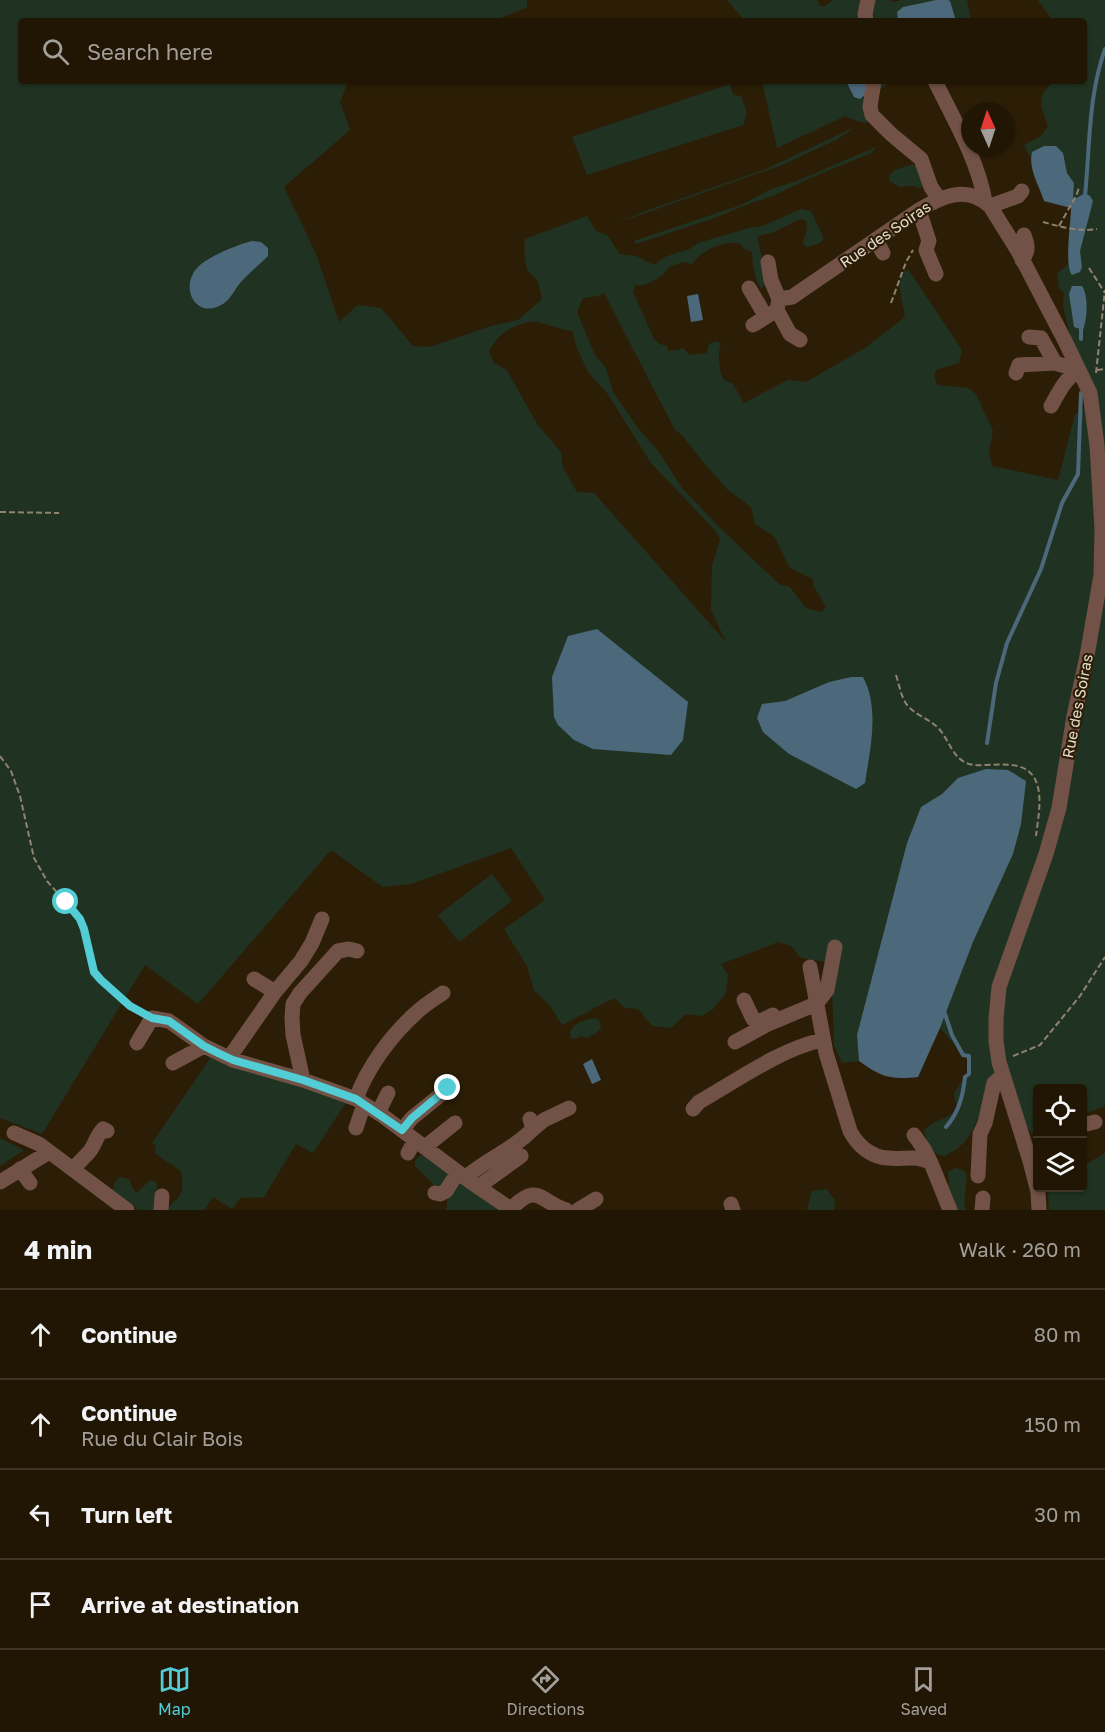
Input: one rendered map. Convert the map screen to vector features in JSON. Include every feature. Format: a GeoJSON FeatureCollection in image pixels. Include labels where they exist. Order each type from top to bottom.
{"type":"FeatureCollection","features":[{"type":"Feature","properties":{"kind":"street"},"geometry":{"type":"LineString","coordinates":[[866,18],[868,0]]}},
{"type":"Feature","properties":{"kind":"street"},"geometry":{"type":"LineString","coordinates":[[874,84],[870,107],[872,115],[921,159],[931,187],[939,198]]}},
{"type":"Feature","properties":{"kind":"street"},"geometry":{"type":"LineString","coordinates":[[937,84],[954,116],[961,143],[982,184],[987,204],[1018,196],[1022,191]]}},
{"type":"Feature","properties":{"kind":"street","name":"Rue des Soiras"},"geometry":{"type":"LineString","coordinates":[[769,313],[879,246],[919,210],[939,198],[963,194],[972,195],[987,204],[1022,260],[1090,393],[1099,466],[1103,540],[1101,575],[1059,808],[1046,854],[999,987],[996,1019],[996,1041],[1001,1069],[1032,1148],[1039,1210]]}},
{"type":"Feature","properties":{"kind":"street"},"geometry":{"type":"LineString","coordinates":[[919,210],[929,241],[927,250],[936,274]]}},
{"type":"Feature","properties":{"kind":"street"},"geometry":{"type":"LineString","coordinates":[[1022,260],[1026,255],[1028,245],[1024,235]]}},
{"type":"Feature","properties":{"kind":"street"},"geometry":{"type":"LineString","coordinates":[[768,262],[771,280],[769,313]]}},
{"type":"Feature","properties":{"kind":"street"},"geometry":{"type":"LineString","coordinates":[[749,288],[769,313],[790,334],[800,340]]}},
{"type":"Feature","properties":{"kind":"street"},"geometry":{"type":"LineString","coordinates":[[1029,337],[1041,338],[1055,363]]}},
{"type":"Feature","properties":{"kind":"street"},"geometry":{"type":"LineString","coordinates":[[1015,366],[1055,363],[1078,370]]}},
{"type":"Feature","properties":{"kind":"street"},"geometry":{"type":"LineString","coordinates":[[1051,406],[1062,386],[1078,370]]}},
{"type":"Feature","properties":{"kind":"street"},"geometry":{"type":"LineString","coordinates":[[229,1058],[275,992],[301,961],[322,919]]}},
{"type":"Feature","properties":{"kind":"street"},"geometry":{"type":"LineString","coordinates":[[735,1042],[768,1024],[816,1004],[827,990],[835,947]]}},
{"type":"Feature","properties":{"kind":"street"},"geometry":{"type":"LineString","coordinates":[[303,1080],[293,1035],[294,1004],[300,993],[338,951],[350,949],[357,951]]}},
{"type":"Feature","properties":{"kind":"street"},"geometry":{"type":"LineString","coordinates":[[810,967],[823,1040],[850,1131],[866,1150],[881,1157],[920,1158],[931,1163]]}},
{"type":"Feature","properties":{"kind":"street"},"geometry":{"type":"LineString","coordinates":[[254,979],[275,992]]}},
{"type":"Feature","properties":{"kind":"street"},"geometry":{"type":"LineString","coordinates":[[356,1128],[362,1082],[370,1068],[398,1031],[416,1012],[443,993]]}},
{"type":"Feature","properties":{"kind":"street"},"geometry":{"type":"LineString","coordinates":[[744,1000],[753,1019],[761,1021],[789,1007],[802,1003],[816,1004]]}},
{"type":"Feature","properties":{"kind":"street"},"geometry":{"type":"LineString","coordinates":[[137,1043],[152,1018],[169,1021],[204,1046],[229,1058],[303,1080],[360,1101],[402,1130],[416,1147],[511,1210],[520,1200],[537,1195],[566,1210]]}},
{"type":"Feature","properties":{"kind":"street"},"geometry":{"type":"LineString","coordinates":[[693,1110],[699,1102],[789,1050],[823,1040]]}},
{"type":"Feature","properties":{"kind":"street"},"geometry":{"type":"LineString","coordinates":[[173,1063],[204,1046]]}},
{"type":"Feature","properties":{"kind":"street"},"geometry":{"type":"LineString","coordinates":[[978,1176],[980,1134],[985,1124],[994,1083],[1001,1069]]}},
{"type":"Feature","properties":{"kind":"street"},"geometry":{"type":"LineString","coordinates":[[402,1130],[412,1118],[448,1088]]}},
{"type":"Feature","properties":{"kind":"street"},"geometry":{"type":"LineString","coordinates":[[378,1113],[388,1093]]}},
{"type":"Feature","properties":{"kind":"street"},"geometry":{"type":"LineString","coordinates":[[435,1193],[440,1194],[447,1191],[461,1175],[524,1139],[532,1124],[569,1108]]}},
{"type":"Feature","properties":{"kind":"street"},"geometry":{"type":"LineString","coordinates":[[416,1147],[455,1123]]}},
{"type":"Feature","properties":{"kind":"street"},"geometry":{"type":"LineString","coordinates":[[73,1169],[89,1152],[103,1129],[107,1131]]}},
{"type":"Feature","properties":{"kind":"street"},"geometry":{"type":"LineString","coordinates":[[14,1133],[39,1144],[127,1210]]}},
{"type":"Feature","properties":{"kind":"street"},"geometry":{"type":"LineString","coordinates":[[914,1136],[931,1163],[950,1210]]}},
{"type":"Feature","properties":{"kind":"street"},"geometry":{"type":"LineString","coordinates":[[0,1182],[49,1152]]}},
{"type":"Feature","properties":{"kind":"street"},"geometry":{"type":"LineString","coordinates":[[478,1187],[521,1156]]}},
{"type":"Feature","properties":{"kind":"street"},"geometry":{"type":"LineString","coordinates":[[20,1169],[30,1183]]}},
{"type":"Feature","properties":{"kind":"street"},"geometry":{"type":"LineString","coordinates":[[578,1210],[596,1199]]}},
{"type":"Feature","properties":{"kind":"path"},"geometry":{"type":"LineString","coordinates":[[1059,226],[1079,188]]}},
{"type":"Feature","properties":{"kind":"path"},"geometry":{"type":"LineString","coordinates":[[1043,222],[1065,228],[1097,229]]}},
{"type":"Feature","properties":{"kind":"path"},"geometry":{"type":"LineString","coordinates":[[891,303],[906,262],[913,250]]}},
{"type":"Feature","properties":{"kind":"path"},"geometry":{"type":"LineString","coordinates":[[1089,268],[1105,292],[1097,370],[1090,393]]}},
{"type":"Feature","properties":{"kind":"path"},"geometry":{"type":"LineString","coordinates":[[1097,370],[1105,369]]}},
{"type":"Feature","properties":{"kind":"path"},"geometry":{"type":"LineString","coordinates":[[0,512],[59,513]]}},
{"type":"Feature","properties":{"kind":"path"},"geometry":{"type":"LineString","coordinates":[[896,675],[906,704],[940,731],[959,759],[970,764],[1014,765],[1026,770],[1038,782],[1040,801],[1036,836]]}},
{"type":"Feature","properties":{"kind":"path"},"geometry":{"type":"LineString","coordinates":[[0,756],[11,771],[20,796],[34,858],[47,881],[80,919],[94,972],[119,998],[152,1018]]}},
{"type":"Feature","properties":{"kind":"path"},"geometry":{"type":"LineString","coordinates":[[1001,1069],[1040,1045],[1080,996],[1105,957]]}},
{"type":"Feature","properties":{"kind":"green space"},"geometry":{"type":"Polygon","coordinates":[[[0,0],[527,0],[527,7],[501,18],[18,18],[18,84],[347,84],[340,102],[350,130],[284,187],[316,254],[339,322],[358,305],[381,308],[413,346],[430,347],[491,326],[518,320],[542,299],[538,281],[527,270],[525,239],[587,216],[596,231],[607,235],[620,254],[636,256],[654,265],[665,257],[688,250],[698,243],[763,226],[801,209],[811,211],[824,239],[820,243],[808,247],[803,244],[807,227],[804,219],[772,233],[757,236],[766,285],[761,288],[754,271],[752,252],[739,243],[719,245],[701,255],[692,264],[683,262],[669,267],[649,283],[635,285],[633,292],[654,339],[667,346],[668,351],[679,350],[682,347],[690,355],[707,353],[709,344],[718,341],[721,344],[719,362],[723,379],[733,384],[744,403],[788,380],[806,382],[865,348],[905,317],[899,285],[903,272],[908,269],[962,350],[959,363],[936,370],[934,376],[937,385],[968,388],[976,394],[993,431],[989,452],[992,466],[1058,480],[1075,414],[1088,406],[1063,307],[1064,293],[1059,288],[1057,274],[1073,260],[1080,196],[1073,200],[1074,183],[1067,173],[1063,153],[1032,152],[1031,158],[1024,145],[1041,136],[1048,126],[1041,102],[1044,92],[1051,84],[1087,84],[1087,18],[1051,18],[1038,0],[1105,0],[1105,1106],[1087,1113],[1087,1084],[1033,1084],[1033,1132],[1031,1133],[1004,1090],[990,1083],[975,1126],[963,1143],[944,1156],[935,1153],[928,1144],[924,1131],[935,1122],[958,1111],[954,1094],[960,1083],[971,1075],[970,1063],[940,1028],[973,942],[1013,854],[958,778],[942,794],[921,807],[907,843],[857,1035],[859,1061],[842,1063],[834,1045],[832,989],[827,962],[801,958],[791,946],[778,942],[721,964],[728,975],[726,993],[713,1009],[702,1016],[686,1014],[671,1028],[652,1026],[638,1009],[625,1008],[614,998],[562,1025],[550,1006],[534,990],[527,966],[504,929],[545,900],[511,848],[411,884],[383,887],[331,850],[198,1004],[145,965],[42,1134],[0,1118],[0,0]],[[238,245],[198,267],[195,304],[210,308],[221,305],[229,299],[241,283],[238,245]],[[604,293],[583,298],[577,312],[595,355],[606,368],[613,392],[638,428],[659,452],[682,488],[780,585],[789,586],[806,608],[822,612],[826,607],[813,585],[813,579],[789,567],[775,537],[755,524],[751,507],[728,490],[682,435],[675,430],[604,293]],[[534,321],[507,330],[489,351],[494,363],[507,370],[537,424],[561,452],[563,468],[577,492],[594,493],[726,642],[711,610],[712,566],[720,540],[715,530],[651,463],[607,393],[588,372],[576,346],[573,332],[534,321]],[[851,677],[829,682],[785,701],[789,754],[856,789],[851,677]]]}},
{"type":"Feature","properties":{"kind":"green space"},"geometry":{"type":"Polygon","coordinates":[[[727,0],[817,0],[820,6],[825,6],[833,0],[889,0],[894,2],[936,0],[903,7],[898,18],[742,18],[727,0]]]}},
{"type":"Feature","properties":{"kind":"green space"},"geometry":{"type":"Polygon","coordinates":[[[948,0],[967,0],[970,18],[955,18],[948,0]]]}},
{"type":"Feature","properties":{"kind":"green space"},"geometry":{"type":"Polygon","coordinates":[[[730,84],[733,95],[741,96],[747,113],[743,125],[587,175],[572,137],[730,84]]]}},
{"type":"Feature","properties":{"kind":"green space"},"geometry":{"type":"Polygon","coordinates":[[[763,84],[848,84],[854,97],[866,84],[888,84],[879,90],[866,123],[845,116],[777,148],[763,84]]]}},
{"type":"Feature","properties":{"kind":"green space"},"geometry":{"type":"Polygon","coordinates":[[[855,127],[838,139],[782,165],[617,223],[766,169],[855,127]]]}},
{"type":"Feature","properties":{"kind":"green space"},"geometry":{"type":"Polygon","coordinates":[[[876,147],[871,153],[773,196],[636,244],[634,241],[741,205],[771,189],[797,181],[876,147]]]}},
{"type":"Feature","properties":{"kind":"green space"},"geometry":{"type":"Polygon","coordinates":[[[913,164],[921,171],[923,187],[900,187],[889,181],[890,174],[895,170],[913,164]]]}},
{"type":"Feature","properties":{"kind":"green space"},"geometry":{"type":"Polygon","coordinates":[[[492,874],[512,901],[459,942],[438,915],[492,874]]]}},
{"type":"Feature","properties":{"kind":"green space"},"geometry":{"type":"Polygon","coordinates":[[[593,1018],[599,1020],[601,1028],[596,1033],[587,1038],[581,1036],[571,1038],[570,1032],[574,1026],[593,1018]]]}},
{"type":"Feature","properties":{"kind":"green space"},"geometry":{"type":"Polygon","coordinates":[[[211,1057],[347,1101],[313,1153],[296,1144],[264,1197],[240,1198],[232,1209],[213,1197],[204,1210],[166,1210],[181,1193],[182,1173],[155,1153],[157,1146],[152,1143],[211,1057]]]}},
{"type":"Feature","properties":{"kind":"green space"},"geometry":{"type":"Polygon","coordinates":[[[0,1138],[24,1150],[0,1166],[0,1138]]]}},
{"type":"Feature","properties":{"kind":"green space"},"geometry":{"type":"Polygon","coordinates":[[[1105,1153],[1105,1210],[1049,1210],[1048,1192],[1087,1192],[1087,1164],[1105,1153]]]}},
{"type":"Feature","properties":{"kind":"green space"},"geometry":{"type":"Polygon","coordinates":[[[421,1155],[429,1155],[502,1210],[445,1210],[447,1198],[415,1166],[415,1160],[421,1155]]]}},
{"type":"Feature","properties":{"kind":"green space"},"geometry":{"type":"Polygon","coordinates":[[[955,1168],[963,1170],[967,1175],[964,1205],[967,1210],[953,1210],[947,1191],[948,1172],[955,1168]]]}},
{"type":"Feature","properties":{"kind":"green space"},"geometry":{"type":"Polygon","coordinates":[[[119,1177],[129,1179],[137,1193],[150,1180],[156,1182],[157,1210],[138,1210],[113,1191],[114,1184],[119,1177]]]}},
{"type":"Feature","properties":{"kind":"green space"},"geometry":{"type":"Polygon","coordinates":[[[826,1189],[835,1200],[834,1210],[807,1210],[812,1191],[826,1189]]]}},
{"type":"Feature","properties":{"kind":"water"},"geometry":{"type":"Polygon","coordinates":[[[936,0],[948,0],[955,18],[898,18],[897,12],[903,7],[936,0]]]}},
{"type":"Feature","properties":{"kind":"water"},"geometry":{"type":"Polygon","coordinates":[[[848,84],[868,84],[866,94],[860,99],[854,97],[848,84]]]}},
{"type":"Feature","properties":{"kind":"water"},"geometry":{"type":"Polygon","coordinates":[[[1044,146],[1056,146],[1063,153],[1067,173],[1074,183],[1073,200],[1085,193],[1093,201],[1080,251],[1082,267],[1080,272],[1072,275],[1068,262],[1071,208],[1044,201],[1031,165],[1032,152],[1044,146]]]}},
{"type":"Feature","properties":{"kind":"water"},"geometry":{"type":"Polygon","coordinates":[[[252,241],[261,242],[268,248],[268,256],[223,304],[213,308],[198,305],[190,292],[190,283],[198,267],[216,255],[252,241]]]}},
{"type":"Feature","properties":{"kind":"water"},"geometry":{"type":"Polygon","coordinates":[[[1072,286],[1082,286],[1086,296],[1083,330],[1074,327],[1069,294],[1072,286]]]}},
{"type":"Feature","properties":{"kind":"water"},"geometry":{"type":"Polygon","coordinates":[[[698,294],[703,320],[691,322],[687,296],[698,294]]]}},
{"type":"Feature","properties":{"kind":"water"},"geometry":{"type":"Polygon","coordinates":[[[597,629],[688,702],[683,740],[671,755],[593,749],[574,740],[558,725],[554,717],[552,677],[568,636],[597,629]]]}},
{"type":"Feature","properties":{"kind":"water"},"geometry":{"type":"Polygon","coordinates":[[[863,677],[871,702],[872,716],[871,743],[865,783],[856,789],[789,754],[763,732],[757,718],[762,704],[785,701],[829,682],[863,677]]]}},
{"type":"Feature","properties":{"kind":"water"},"geometry":{"type":"Polygon","coordinates":[[[986,769],[1008,770],[1026,781],[1021,824],[1013,854],[973,942],[940,1028],[918,1077],[886,1076],[859,1061],[857,1035],[907,843],[921,807],[942,794],[958,778],[986,769]]]}},
{"type":"Feature","properties":{"kind":"water"},"geometry":{"type":"Polygon","coordinates":[[[592,1059],[601,1080],[592,1084],[583,1064],[592,1059]]]}},
{"type":"Feature","properties":{"kind":"waterway"},"geometry":{"type":"LineString","coordinates":[[1085,196],[1095,85],[1105,49]]}},
{"type":"Feature","properties":{"kind":"waterway"},"geometry":{"type":"LineString","coordinates":[[1081,327],[1081,339]]}},
{"type":"Feature","properties":{"kind":"waterway"},"geometry":{"type":"LineString","coordinates":[[987,743],[996,683],[1007,643],[1041,569],[1062,503],[1078,474],[1081,393]]}},
{"type":"Feature","properties":{"kind":"waterway"},"geometry":{"type":"LineString","coordinates":[[944,1011],[952,1035],[963,1055],[969,1056],[969,1074],[965,1077],[960,1104],[946,1127]]}},
{"type":"Feature","properties":{"kind":"route"},"geometry":{"type":"LineString","coordinates":[[66,902],[80,919],[94,972],[119,998],[152,1018],[169,1021],[218,1053],[233,1060],[346,1094],[402,1130],[436,1096],[448,1088]]}}]}
